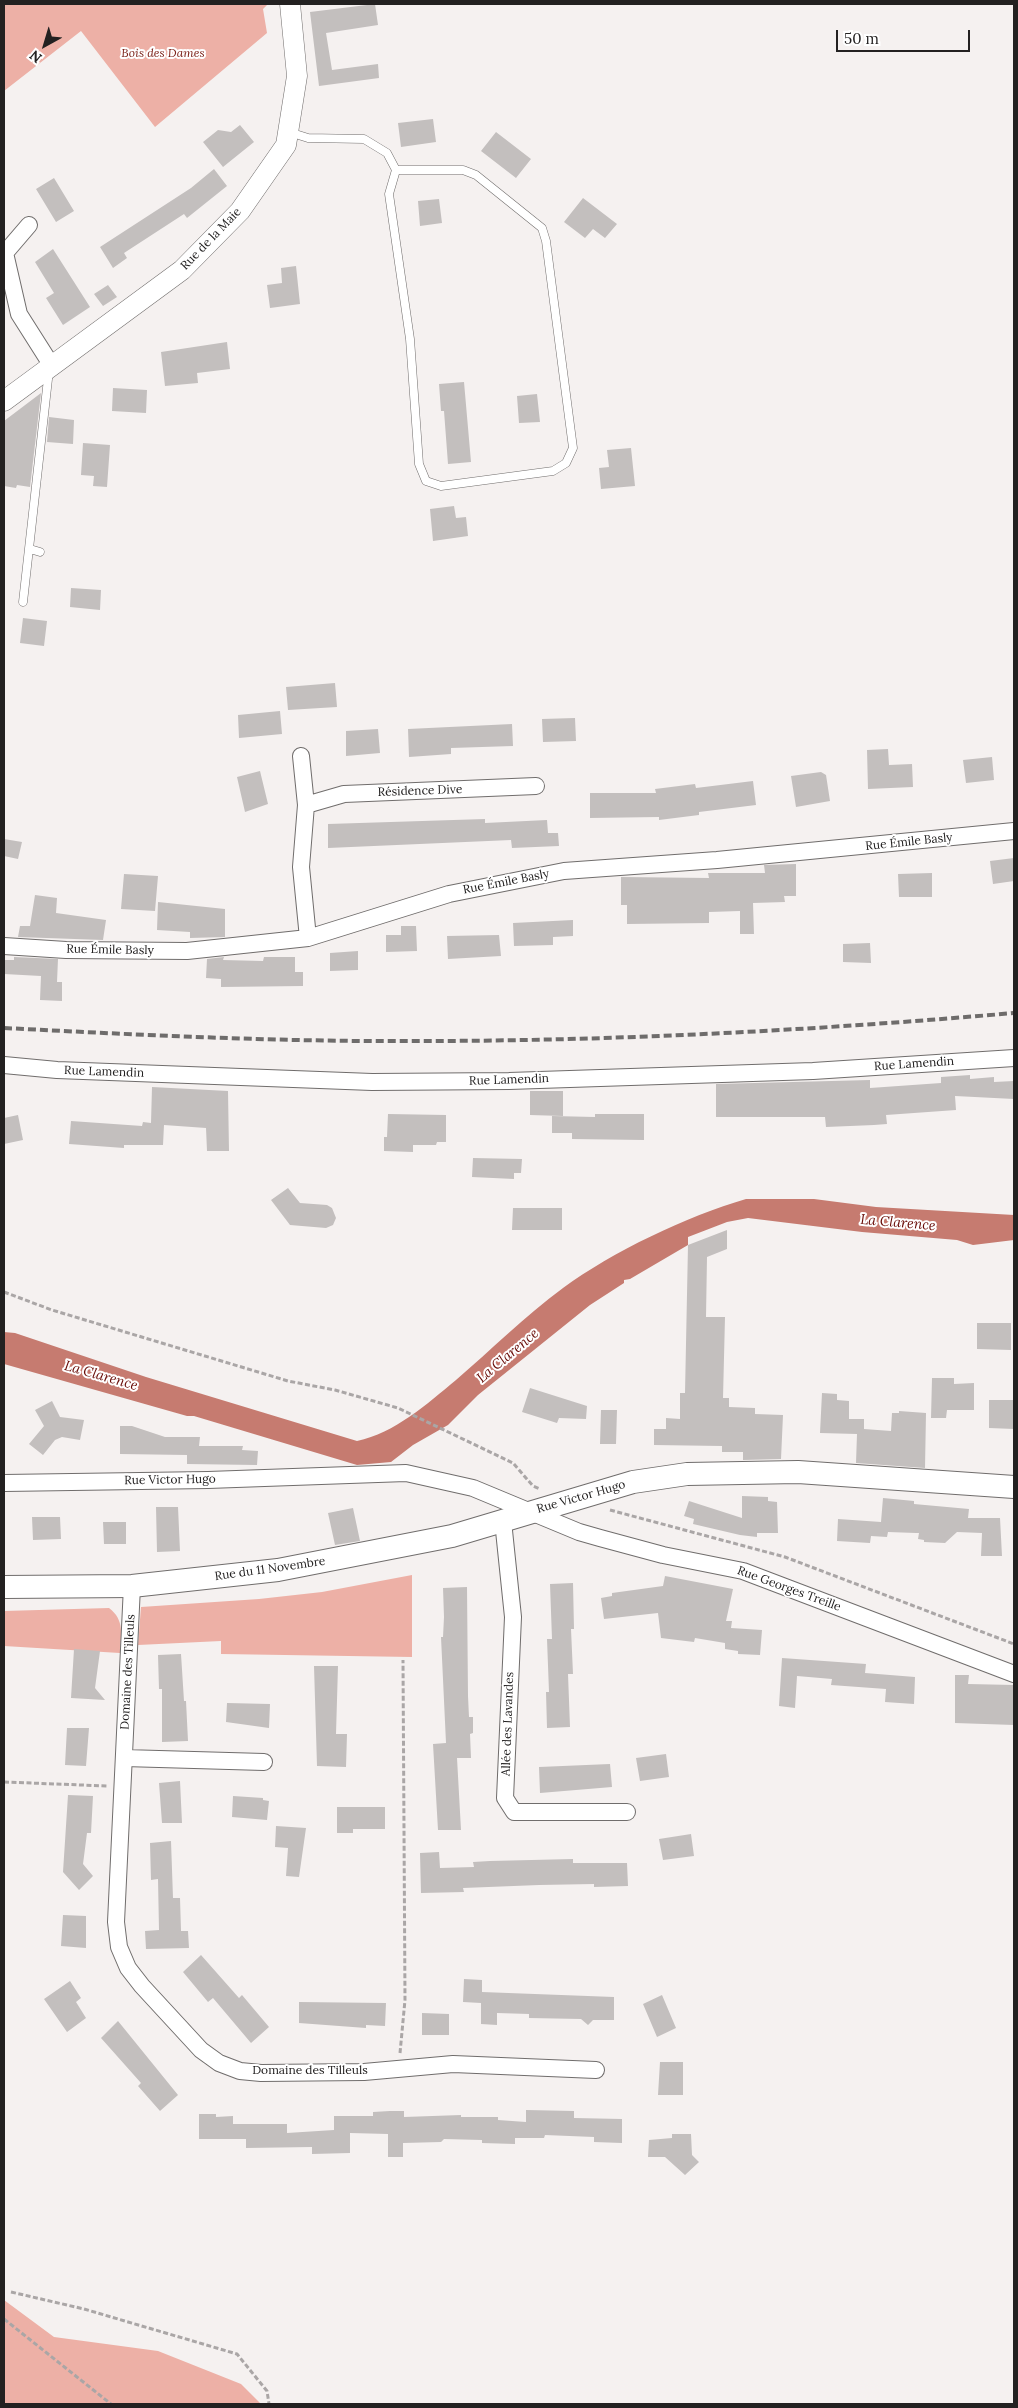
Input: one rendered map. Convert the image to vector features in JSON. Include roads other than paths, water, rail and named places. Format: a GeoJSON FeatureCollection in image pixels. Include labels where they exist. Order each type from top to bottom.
{"type":"FeatureCollection","features":[{"type":"Feature","properties":{"kind":"main road","name":"Rue Victor Hugo"},"geometry":{"type":"LineString","coordinates":[[531,1512],[634,1482],[687,1474],[798,1472],[1014,1487]]}},
{"type":"Feature","properties":{"kind":"main road","name":"Rue du 11 Novembre"},"geometry":{"type":"LineString","coordinates":[[4,1587],[132,1586],[278,1570],[452,1536],[531,1512]]}},
{"type":"Feature","properties":{"kind":"street","name":"Rue de la Maie"},"geometry":{"type":"LineString","coordinates":[[4,400],[182,270],[240,211],[286,145],[297,76],[290,4]]}},
{"type":"Feature","properties":{"kind":"street"},"geometry":{"type":"LineString","coordinates":[[29,225],[5,253],[19,314],[51,367]]}},
{"type":"Feature","properties":{"kind":"street"},"geometry":{"type":"LineString","coordinates":[[301,756],[306,805],[301,867],[308,938]]}},
{"type":"Feature","properties":{"kind":"street","name":"Résidence Dive"},"geometry":{"type":"LineString","coordinates":[[306,805],[344,794],[536,786]]}},
{"type":"Feature","properties":{"kind":"street","name":"Rue Émile Basly"},"geometry":{"type":"LineString","coordinates":[[4,946],[66,950],[187,951],[308,938],[449,894],[564,871],[717,860],[1014,831]]}},
{"type":"Feature","properties":{"kind":"street","name":"Rue Lamendin"},"geometry":{"type":"LineString","coordinates":[[4,1065],[57,1070],[382,1082],[509,1081],[813,1071],[1014,1058]]}},
{"type":"Feature","properties":{"kind":"street","name":"Rue Victor Hugo"},"geometry":{"type":"LineString","coordinates":[[4,1482],[208,1480],[406,1473],[473,1488],[531,1512]]}},
{"type":"Feature","properties":{"kind":"street","name":"Rue Georges Treille"},"geometry":{"type":"LineString","coordinates":[[531,1512],[579,1532],[631,1547],[743,1570],[1014,1674]]}},
{"type":"Feature","properties":{"kind":"street","name":"Allée des Lavandes"},"geometry":{"type":"LineString","coordinates":[[503,1521],[512,1617],[505,1798],[514,1812],[627,1812]]}},
{"type":"Feature","properties":{"kind":"street","name":"Domaine des Tilleuls"},"geometry":{"type":"LineString","coordinates":[[132,1586],[116,1922],[119,1947],[128,1968],[142,1986],[201,2050],[219,2063],[240,2071],[261,2073],[364,2072],[453,2064],[596,2070]]}},
{"type":"Feature","properties":{"kind":"street"},"geometry":{"type":"LineString","coordinates":[[124,1758],[264,1762]]}},
{"type":"Feature","properties":{"kind":"lane"},"geometry":{"type":"LineString","coordinates":[[289,132],[308,138],[364,139],[387,153],[396,170],[390,194],[410,339],[419,464],[426,481],[441,486],[553,471],[566,463],[573,448],[546,241],[542,228],[487,182],[463,170],[396,170]]}},
{"type":"Feature","properties":{"kind":"lane"},"geometry":{"type":"LineString","coordinates":[[23,602],[51,367]]}},
{"type":"Feature","properties":{"kind":"lane"},"geometry":{"type":"LineString","coordinates":[[30,549],[40,552]]}},
{"type":"Feature","properties":{"kind":"water","name":"La Clarence"},"geometry":{"type":"Polygon","coordinates":[[[746,1199],[814,1199],[876,1207],[1014,1215],[1014,1240],[973,1245],[957,1240],[862,1232],[748,1218],[727,1222],[688,1237],[688,1245],[630,1279],[624,1280],[624,1283],[590,1305],[478,1395],[448,1425],[413,1445],[391,1462],[357,1465],[194,1416],[187,1416],[4,1364],[4,1332],[15,1333],[146,1377],[357,1441],[397,1425],[422,1408],[535,1310],[563,1288],[604,1261],[675,1225],[746,1199]]]}},
{"type":"Feature","properties":{"kind":"railway"},"geometry":{"type":"LineString","coordinates":[[4,1028],[264,1039],[368,1041],[569,1039],[866,1025],[1014,1013]]}},
{"type":"Feature","properties":{"kind":"park label","name":"Bois des Dames"},"geometry":{"type":"Point","coordinates":[163,54]}}]}
